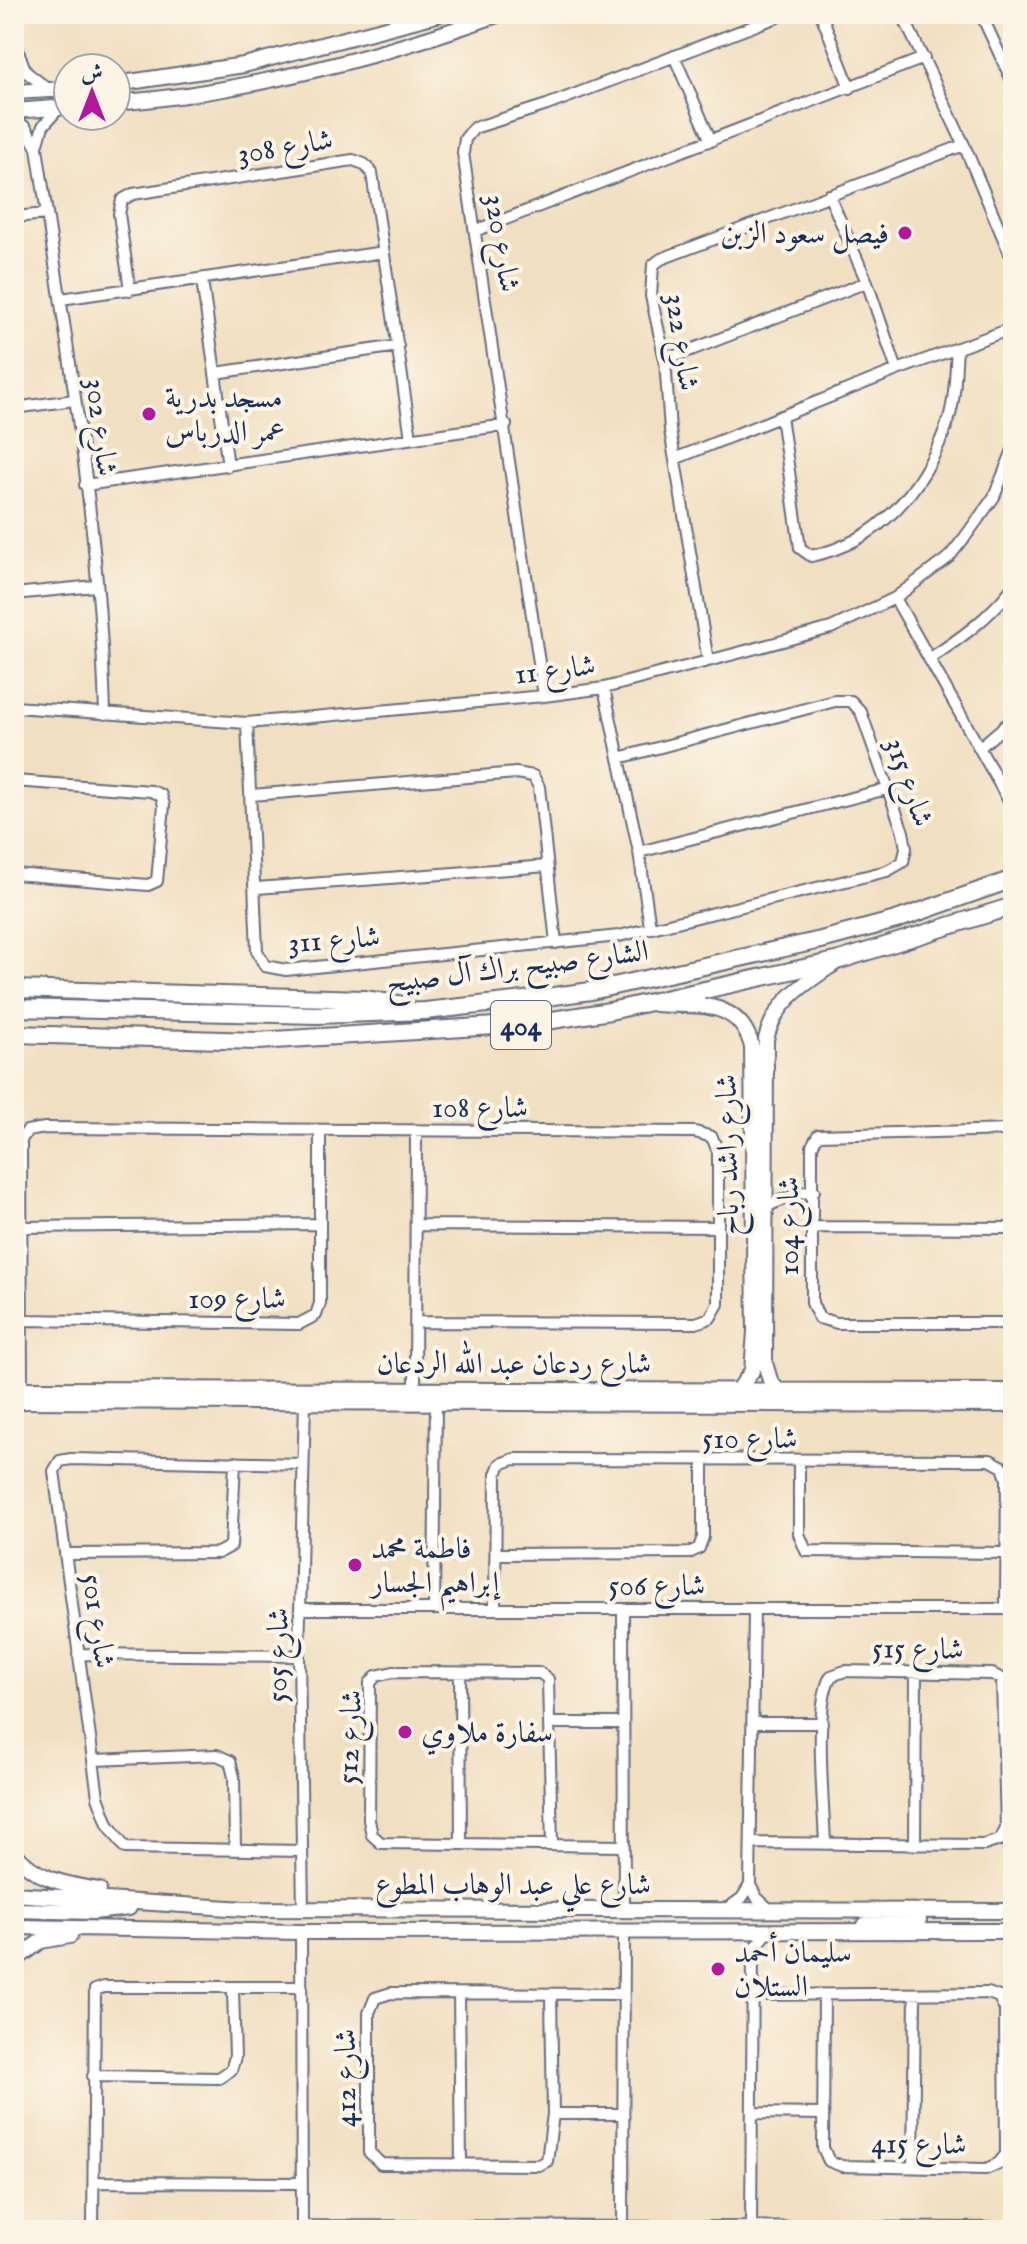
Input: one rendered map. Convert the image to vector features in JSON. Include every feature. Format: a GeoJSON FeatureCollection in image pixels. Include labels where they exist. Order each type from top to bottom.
{"type":"FeatureCollection","features":[{"type":"Feature","properties":{"kind":"main road","name":"الشارع صبيح براك آل صبيح"},"geometry":{"type":"LineString","coordinates":[[14,1008],[258,1014],[425,1011],[591,991],[761,954],[896,920],[1013,879]]}},
{"type":"Feature","properties":{"kind":"main road","name":"الشارع صبيح براك آل صبيح"},"geometry":{"type":"LineString","coordinates":[[14,1034],[88,1039],[329,1039],[527,1024],[610,1011],[840,960],[1013,906]]}},
{"type":"Feature","properties":{"kind":"main road"},"geometry":{"type":"LineString","coordinates":[[14,989],[364,999],[425,1011]]}},
{"type":"Feature","properties":{"kind":"main road"},"geometry":{"type":"LineString","coordinates":[[14,1015],[215,1023],[258,1014]]}},
{"type":"Feature","properties":{"kind":"street"},"geometry":{"type":"LineString","coordinates":[[132,82],[244,65],[440,14]]}},
{"type":"Feature","properties":{"kind":"street"},"geometry":{"type":"LineString","coordinates":[[132,101],[251,83],[422,42],[500,14]]}},
{"type":"Feature","properties":{"kind":"street","name":"شارع 320"},"geometry":{"type":"LineString","coordinates":[[544,696],[477,230],[463,153],[465,139],[474,128],[785,14]]}},
{"type":"Feature","properties":{"kind":"street"},"geometry":{"type":"LineString","coordinates":[[821,14],[850,88]]}},
{"type":"Feature","properties":{"kind":"street"},"geometry":{"type":"LineString","coordinates":[[902,14],[964,145],[1013,261]]}},
{"type":"Feature","properties":{"kind":"street"},"geometry":{"type":"LineString","coordinates":[[981,14],[1013,83]]}},
{"type":"Feature","properties":{"kind":"street"},"geometry":{"type":"LineString","coordinates":[[14,41],[14,67]]}},
{"type":"Feature","properties":{"kind":"street"},"geometry":{"type":"LineString","coordinates":[[16,53],[31,78],[49,90]]}},
{"type":"Feature","properties":{"kind":"street"},"geometry":{"type":"LineString","coordinates":[[674,56],[711,141]]}},
{"type":"Feature","properties":{"kind":"street"},"geometry":{"type":"LineString","coordinates":[[477,230],[924,58]]}},
{"type":"Feature","properties":{"kind":"street"},"geometry":{"type":"LineString","coordinates":[[244,65],[251,71],[251,83]]}},
{"type":"Feature","properties":{"kind":"street"},"geometry":{"type":"LineString","coordinates":[[14,92],[52,90]]}},
{"type":"Feature","properties":{"kind":"street"},"geometry":{"type":"LineString","coordinates":[[14,111],[52,109]]}},
{"type":"Feature","properties":{"kind":"street","name":"شارع 302"},"geometry":{"type":"LineString","coordinates":[[14,118],[31,134],[37,148],[61,299],[85,485],[105,714]]}},
{"type":"Feature","properties":{"kind":"street"},"geometry":{"type":"LineString","coordinates":[[37,148],[43,126],[52,118]]}},
{"type":"Feature","properties":{"kind":"street","name":"شارع 322"},"geometry":{"type":"LineString","coordinates":[[708,661],[670,430],[665,360],[651,296],[653,265],[964,145]]}},
{"type":"Feature","properties":{"kind":"street","name":"شارع 308"},"geometry":{"type":"LineString","coordinates":[[130,290],[119,214],[122,200],[133,194],[353,160],[364,164],[372,173],[411,438]]}},
{"type":"Feature","properties":{"kind":"street"},"geometry":{"type":"LineString","coordinates":[[829,195],[867,282],[897,370]]}},
{"type":"Feature","properties":{"kind":"street"},"geometry":{"type":"LineString","coordinates":[[14,217],[47,214]]}},
{"type":"Feature","properties":{"kind":"street"},"geometry":{"type":"LineString","coordinates":[[1000,229],[1013,223]]}},
{"type":"Feature","properties":{"kind":"street"},"geometry":{"type":"LineString","coordinates":[[61,299],[384,252]]}},
{"type":"Feature","properties":{"kind":"street"},"geometry":{"type":"LineString","coordinates":[[202,280],[228,466]]}},
{"type":"Feature","properties":{"kind":"street"},"geometry":{"type":"LineString","coordinates":[[665,360],[867,282]]}},
{"type":"Feature","properties":{"kind":"street"},"geometry":{"type":"LineString","coordinates":[[677,458],[897,370],[1013,328]]}},
{"type":"Feature","properties":{"kind":"street"},"geometry":{"type":"LineString","coordinates":[[216,373],[398,346]]}},
{"type":"Feature","properties":{"kind":"street"},"geometry":{"type":"LineString","coordinates":[[781,416],[800,548],[811,556],[841,550],[872,533],[917,483],[947,425],[957,348]]}},
{"type":"Feature","properties":{"kind":"street"},"geometry":{"type":"LineString","coordinates":[[14,408],[74,400]]}},
{"type":"Feature","properties":{"kind":"street"},"geometry":{"type":"LineString","coordinates":[[85,485],[506,425]]}},
{"type":"Feature","properties":{"kind":"street","name":"شارع 11"},"geometry":{"type":"LineString","coordinates":[[14,707],[247,723],[604,688],[831,628],[895,598],[949,557],[965,537],[994,497],[1013,450]]}},
{"type":"Feature","properties":{"kind":"street"},"geometry":{"type":"LineString","coordinates":[[14,594],[95,586]]}},
{"type":"Feature","properties":{"kind":"street"},"geometry":{"type":"LineString","coordinates":[[929,659],[966,636],[996,609],[1013,587]]}},
{"type":"Feature","properties":{"kind":"street"},"geometry":{"type":"LineString","coordinates":[[895,598],[1013,808]]}},
{"type":"Feature","properties":{"kind":"street"},"geometry":{"type":"LineString","coordinates":[[604,688],[639,852],[650,927]]}},
{"type":"Feature","properties":{"kind":"street","name":"شارع 315"},"geometry":{"type":"LineString","coordinates":[[619,758],[835,701],[851,701],[861,712],[906,848],[903,862],[887,871],[650,927]]}},
{"type":"Feature","properties":{"kind":"street"},"geometry":{"type":"LineString","coordinates":[[979,748],[1013,719]]}},
{"type":"Feature","properties":{"kind":"street","name":"شارع 311"},"geometry":{"type":"LineString","coordinates":[[247,723],[257,888],[257,951],[265,966],[286,970],[556,943],[619,936],[650,927]]}},
{"type":"Feature","properties":{"kind":"street"},"geometry":{"type":"LineString","coordinates":[[252,795],[516,773],[533,776],[539,787],[556,943]]}},
{"type":"Feature","properties":{"kind":"street"},"geometry":{"type":"LineString","coordinates":[[14,781],[151,791],[161,795],[164,805],[157,881],[148,885],[14,874]]}},
{"type":"Feature","properties":{"kind":"street"},"geometry":{"type":"LineString","coordinates":[[639,852],[887,789]]}},
{"type":"Feature","properties":{"kind":"street"},"geometry":{"type":"LineString","coordinates":[[257,888],[547,866]]}},
{"type":"Feature","properties":{"kind":"street","name":"شارع راشد رباح"},"geometry":{"type":"LineString","coordinates":[[739,1389],[759,1363],[765,1207],[765,1047],[769,1027],[789,995],[840,960]]}},
{"type":"Feature","properties":{"kind":"street","name":"شارع راشد رباح"},"geometry":{"type":"LineString","coordinates":[[642,1002],[721,1008],[735,1017],[750,1038],[759,1363],[777,1390]]}},
{"type":"Feature","properties":{"kind":"street","name":"شارع 108"},"geometry":{"type":"LineString","coordinates":[[17,1393],[21,1320],[21,1140],[27,1131],[45,1128],[695,1132],[712,1137],[718,1152],[718,1304],[706,1320],[696,1323],[416,1322]]}},
{"type":"Feature","properties":{"kind":"street","name":"شارع 104"},"geometry":{"type":"LineString","coordinates":[[1013,1130],[818,1135],[812,1146],[812,1303],[819,1318],[837,1323],[1013,1323]]}},
{"type":"Feature","properties":{"kind":"street"},"geometry":{"type":"LineString","coordinates":[[415,1388],[416,1131]]}},
{"type":"Feature","properties":{"kind":"street","name":"شارع 109"},"geometry":{"type":"LineString","coordinates":[[21,1320],[299,1324],[316,1315],[320,1303],[320,1132]]}},
{"type":"Feature","properties":{"kind":"street"},"geometry":{"type":"LineString","coordinates":[[765,1207],[799,1193],[814,1191]]}},
{"type":"Feature","properties":{"kind":"street"},"geometry":{"type":"LineString","coordinates":[[20,1227],[319,1224]]}},
{"type":"Feature","properties":{"kind":"street"},"geometry":{"type":"LineString","coordinates":[[417,1225],[718,1227]]}},
{"type":"Feature","properties":{"kind":"street"},"geometry":{"type":"LineString","coordinates":[[814,1227],[1013,1228]]}},
{"type":"Feature","properties":{"kind":"street","name":"شارع ردعان عبد الله الردعان"},"geometry":{"type":"LineString","coordinates":[[17,1393],[187,1394],[415,1388],[545,1395],[1013,1405]]}},
{"type":"Feature","properties":{"kind":"street","name":"شارع ردعان عبد الله الردعان"},"geometry":{"type":"LineString","coordinates":[[623,1396],[739,1389],[1013,1391]]}},
{"type":"Feature","properties":{"kind":"street","name":"شارع ردعان عبد الله الردعان"},"geometry":{"type":"LineString","coordinates":[[187,1394],[305,1400],[436,1400],[545,1395]]}},
{"type":"Feature","properties":{"kind":"street","name":"شارع 505"},"geometry":{"type":"LineString","coordinates":[[303,1910],[299,1656],[305,1400]]}},
{"type":"Feature","properties":{"kind":"street"},"geometry":{"type":"LineString","coordinates":[[434,1609],[436,1400]]}},
{"type":"Feature","properties":{"kind":"street","name":"شارع 510"},"geometry":{"type":"LineString","coordinates":[[495,1609],[496,1474],[500,1464],[514,1459],[703,1462],[990,1460],[1003,1467],[1007,1479],[1005,1553],[1009,1609]]}},
{"type":"Feature","properties":{"kind":"street","name":"شارع 501"},"geometry":{"type":"LineString","coordinates":[[302,1851],[125,1848],[108,1824],[98,1797],[66,1554],[54,1491],[54,1471],[60,1461],[303,1464]]}},
{"type":"Feature","properties":{"kind":"street"},"geometry":{"type":"LineString","coordinates":[[66,1554],[218,1553],[231,1546],[235,1462]]}},
{"type":"Feature","properties":{"kind":"street"},"geometry":{"type":"LineString","coordinates":[[497,1554],[689,1553],[699,1548],[703,1537],[703,1462]]}},
{"type":"Feature","properties":{"kind":"street"},"geometry":{"type":"LineString","coordinates":[[799,1462],[799,1534],[806,1551],[1005,1553]]}},
{"type":"Feature","properties":{"kind":"street","name":"شارع 506"},"geometry":{"type":"LineString","coordinates":[[302,1609],[1009,1609]]}},
{"type":"Feature","properties":{"kind":"street"},"geometry":{"type":"LineString","coordinates":[[623,1609],[624,1910]]}},
{"type":"Feature","properties":{"kind":"street"},"geometry":{"type":"LineString","coordinates":[[754,1609],[750,1885],[757,1898],[770,1910]]}},
{"type":"Feature","properties":{"kind":"street"},"geometry":{"type":"LineString","coordinates":[[78,1654],[299,1656]]}},
{"type":"Feature","properties":{"kind":"street","name":"شارع 515"},"geometry":{"type":"LineString","coordinates":[[751,1843],[825,1844],[915,1845],[984,1845],[1000,1840],[1006,1829],[1002,1679],[992,1674],[916,1672],[845,1671],[831,1676],[824,1686],[822,1723],[825,1844]]}},
{"type":"Feature","properties":{"kind":"street","name":"شارع 512"},"geometry":{"type":"LineString","coordinates":[[552,1845],[552,1723],[548,1679],[540,1673],[393,1672],[376,1676],[370,1683],[369,1820],[372,1835],[381,1843],[623,1846]]}},
{"type":"Feature","properties":{"kind":"street"},"geometry":{"type":"LineString","coordinates":[[915,1845],[916,1672]]}},
{"type":"Feature","properties":{"kind":"street"},"geometry":{"type":"LineString","coordinates":[[460,1674],[461,1843]]}},
{"type":"Feature","properties":{"kind":"street"},"geometry":{"type":"LineString","coordinates":[[552,1723],[622,1723]]}},
{"type":"Feature","properties":{"kind":"street"},"geometry":{"type":"LineString","coordinates":[[753,1723],[822,1723]]}},
{"type":"Feature","properties":{"kind":"street"},"geometry":{"type":"LineString","coordinates":[[94,1760],[217,1755],[230,1761],[234,1777],[235,1849]]}},
{"type":"Feature","properties":{"kind":"street"},"geometry":{"type":"LineString","coordinates":[[14,1852],[37,1873],[55,1881],[185,1907]]}},
{"type":"Feature","properties":{"kind":"street"},"geometry":{"type":"LineString","coordinates":[[723,1910],[742,1898],[750,1885]]}},
{"type":"Feature","properties":{"kind":"street","name":"شارع علي عبد الوهاب المطوع"},"geometry":{"type":"LineString","coordinates":[[14,1894],[185,1907],[303,1910],[1013,1911]]}},
{"type":"Feature","properties":{"kind":"street"},"geometry":{"type":"LineString","coordinates":[[14,1910],[93,1912],[145,1904]]}},
{"type":"Feature","properties":{"kind":"street"},"geometry":{"type":"LineString","coordinates":[[854,1931],[882,1921],[933,1920],[937,1911]]}},
{"type":"Feature","properties":{"kind":"street","name":"شارع علي عبد الوهاب المطوع"},"geometry":{"type":"LineString","coordinates":[[14,1927],[301,1932],[1013,1931]]}},
{"type":"Feature","properties":{"kind":"street"},"geometry":{"type":"LineString","coordinates":[[14,1961],[27,1949],[56,1937],[147,1930]]}},
{"type":"Feature","properties":{"kind":"street"},"geometry":{"type":"LineString","coordinates":[[623,2229],[624,1931]]}},
{"type":"Feature","properties":{"kind":"street"},"geometry":{"type":"LineString","coordinates":[[751,2227],[753,1950],[769,1931]]}},
{"type":"Feature","properties":{"kind":"street"},"geometry":{"type":"LineString","coordinates":[[301,1932],[302,2228],[1008,2229]]}},
{"type":"Feature","properties":{"kind":"street"},"geometry":{"type":"LineString","coordinates":[[737,1932],[753,1950]]}},
{"type":"Feature","properties":{"kind":"street"},"geometry":{"type":"LineString","coordinates":[[93,2230],[95,1990],[104,1987],[300,1987]]}},
{"type":"Feature","properties":{"kind":"street"},"geometry":{"type":"LineString","coordinates":[[93,2076],[219,2078],[231,2070],[235,2057],[233,1989]]}},
{"type":"Feature","properties":{"kind":"street","name":"شارع 412"},"geometry":{"type":"LineString","coordinates":[[551,1995],[553,2114],[547,2161],[539,2165],[381,2164],[369,2152],[369,2013],[375,1998],[391,1993],[623,1994]]}},
{"type":"Feature","properties":{"kind":"street","name":"شارع 415"},"geometry":{"type":"LineString","coordinates":[[753,1995],[988,1993],[999,1997],[1005,2009],[1006,2154],[999,2163],[986,2169],[842,2166],[829,2161],[823,2148],[824,1995]]}},
{"type":"Feature","properties":{"kind":"street"},"geometry":{"type":"LineString","coordinates":[[459,1994],[461,2164]]}},
{"type":"Feature","properties":{"kind":"street"},"geometry":{"type":"LineString","coordinates":[[913,2166],[915,1996]]}},
{"type":"Feature","properties":{"kind":"street"},"geometry":{"type":"LineString","coordinates":[[753,2113],[822,2114]]}},
{"type":"Feature","properties":{"kind":"street"},"geometry":{"type":"LineString","coordinates":[[553,2114],[622,2114]]}},
{"type":"Feature","properties":{"kind":"street"},"geometry":{"type":"LineString","coordinates":[[94,2182],[302,2183]]}},
{"type":"Feature","properties":{"kind":"place","name":"فيصل سعود الزبن"},"geometry":{"type":"Point","coordinates":[905,233]}},
{"type":"Feature","properties":{"kind":"place","name":"مسجد بدرية عمر الدرباس"},"geometry":{"type":"Point","coordinates":[149,414]}},
{"type":"Feature","properties":{"kind":"place","name":"فاطمة محمد إبراهيم الجسار"},"geometry":{"type":"Point","coordinates":[355,1565]}},
{"type":"Feature","properties":{"kind":"place","name":"سفارة ملاوي"},"geometry":{"type":"Point","coordinates":[405,1732]}},
{"type":"Feature","properties":{"kind":"place","name":"سليمان أحمد الستلان"},"geometry":{"type":"Point","coordinates":[718,1969]}}]}
